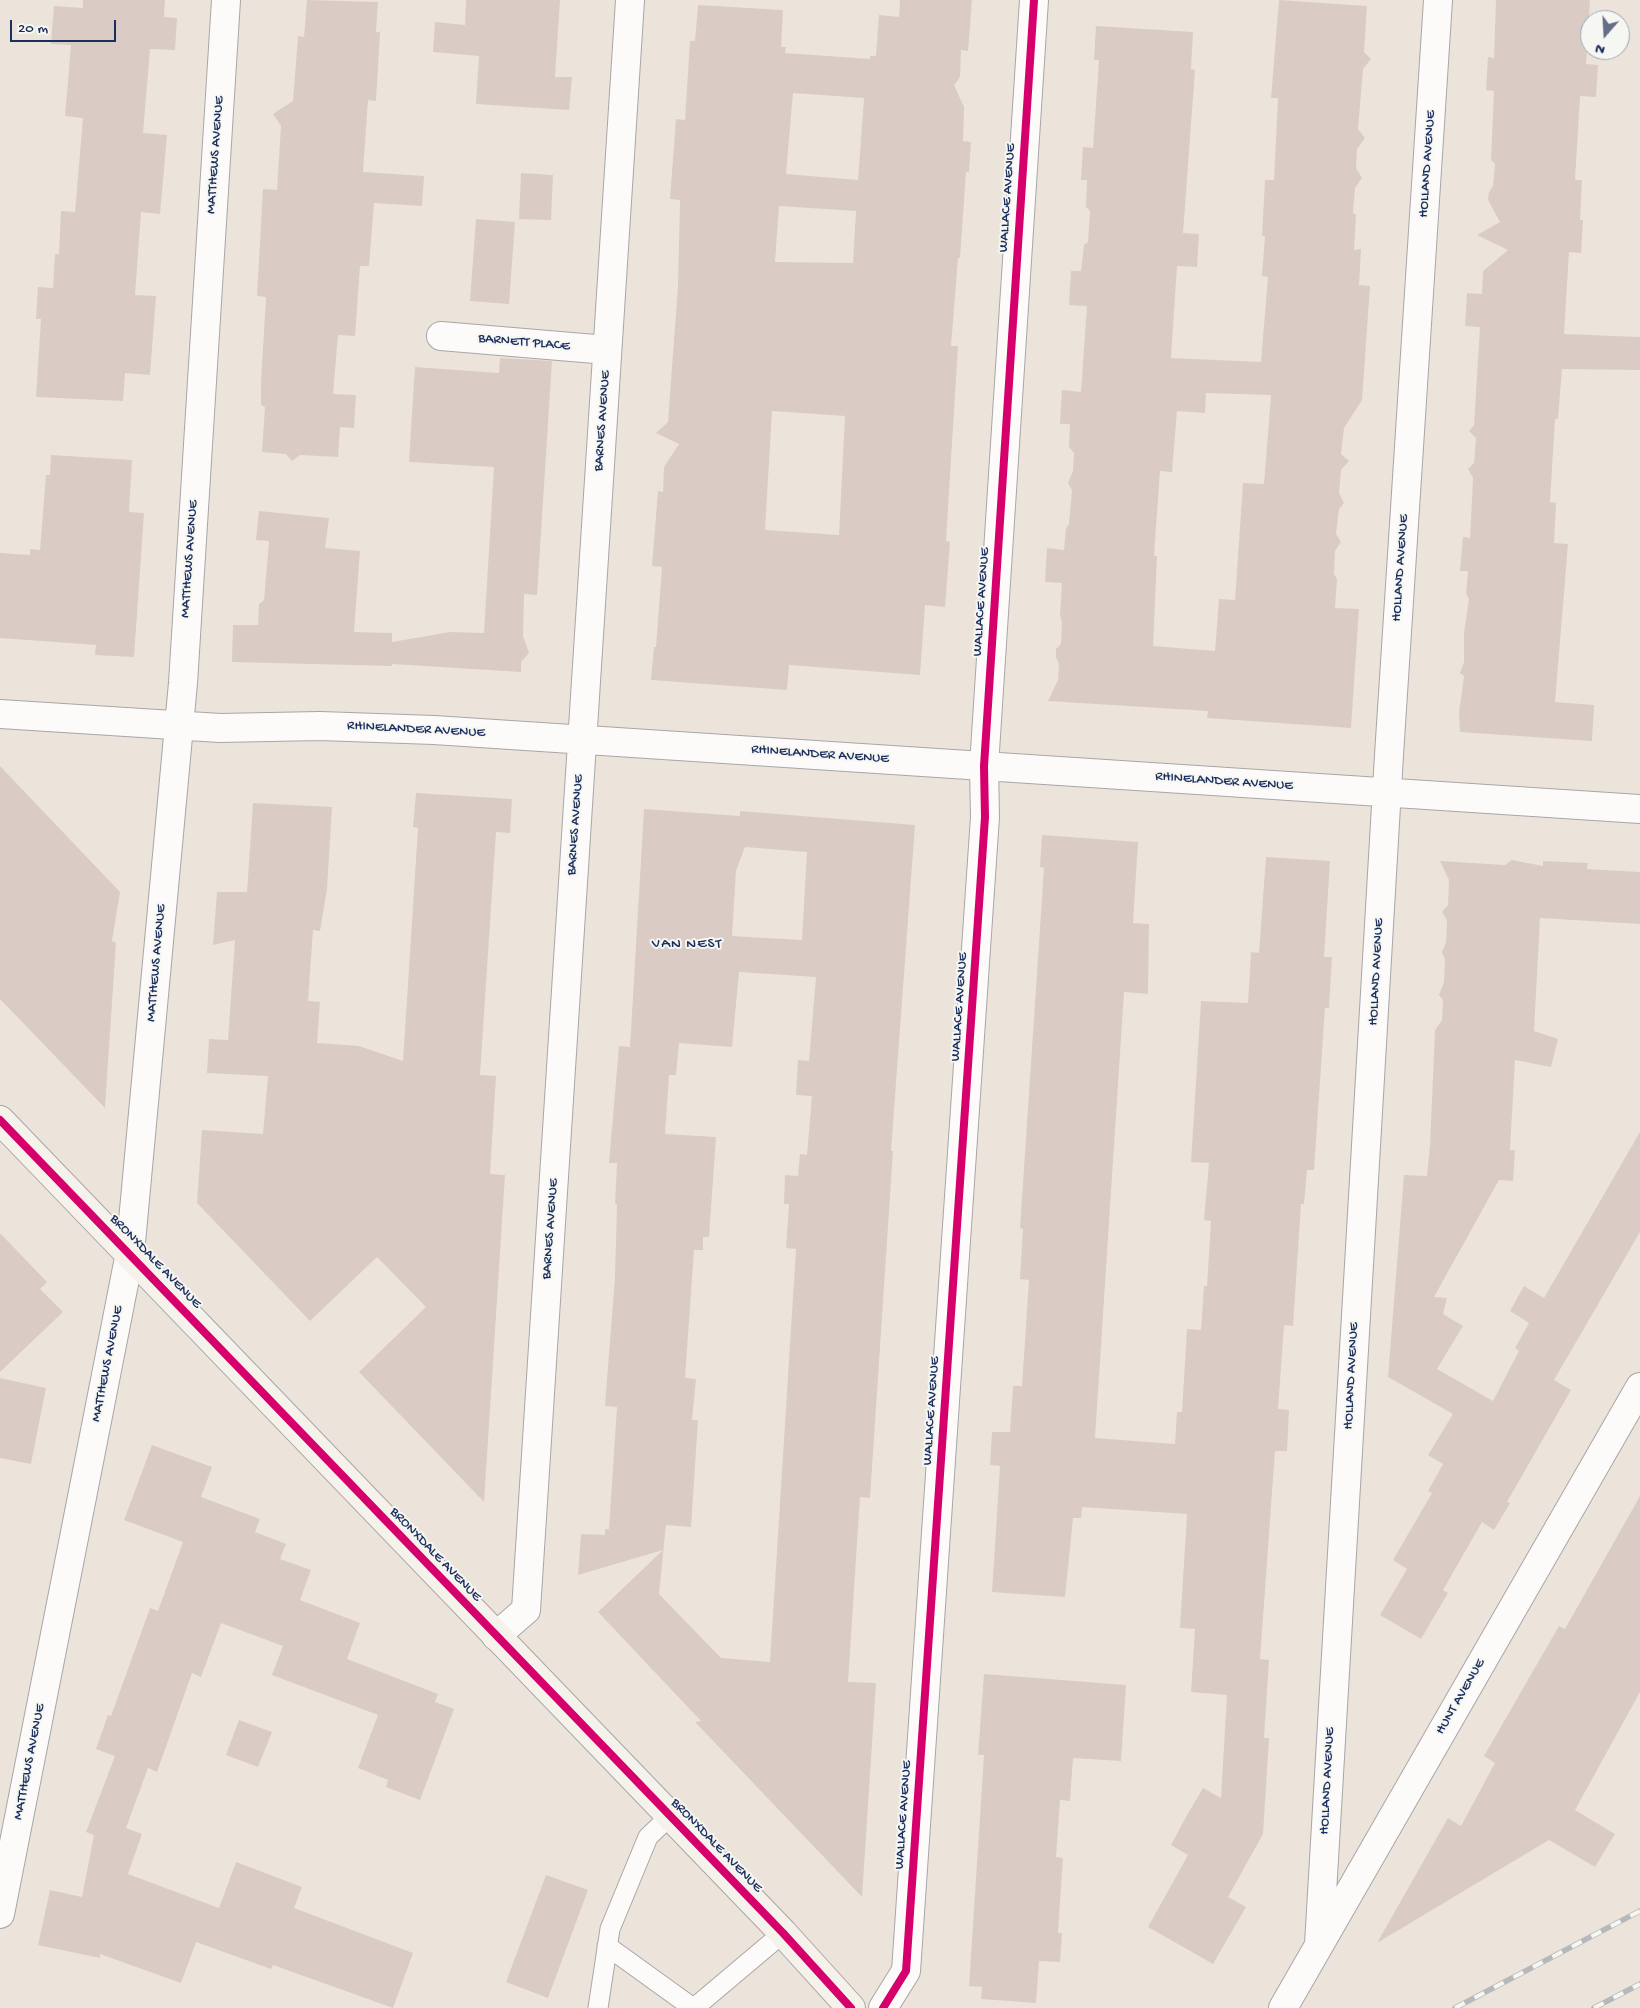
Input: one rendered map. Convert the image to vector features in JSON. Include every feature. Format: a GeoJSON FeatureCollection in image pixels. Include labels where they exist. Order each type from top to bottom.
{"type":"FeatureCollection","features":[{"type":"Feature","properties":{"kind":"street","name":"MATTHEWS AVENUE"},"geometry":{"type":"LineString","coordinates":[[0,1914],[130,1253],[179,726],[226,0]]}},
{"type":"Feature","properties":{"kind":"street","name":"BARNES AVENUE"},"geometry":{"type":"LineString","coordinates":[[496,1636],[526,1610],[630,0]]}},
{"type":"Feature","properties":{"kind":"street","name":"WALLACE AVENUE"},"geometry":{"type":"LineString","coordinates":[[883,2008],[906,1971],[985,827],[984,766],[1034,0]]}},
{"type":"Feature","properties":{"kind":"street","name":"HOLLAND AVENUE"},"geometry":{"type":"LineString","coordinates":[[1318,1944],[1387,793],[1438,0]]}},
{"type":"Feature","properties":{"kind":"street","name":"BARNETT PLACE"},"geometry":{"type":"LineString","coordinates":[[441,336],[607,350]]}},
{"type":"Feature","properties":{"kind":"street","name":"RHINELANDER AVENUE"},"geometry":{"type":"LineString","coordinates":[[0,714],[220,728],[382,727],[1640,809]]}},
{"type":"Feature","properties":{"kind":"street","name":"BRONXDALE AVENUE"},"geometry":{"type":"LineString","coordinates":[[0,1120],[783,1933],[851,2008]]}},
{"type":"Feature","properties":{"kind":"street","name":"HUNT AVENUE"},"geometry":{"type":"LineString","coordinates":[[1283,2008],[1318,1944],[1640,1387]]}},
{"type":"Feature","properties":{"kind":"lane"},"geometry":{"type":"LineString","coordinates":[[598,2008],[610,1929],[648,1836],[670,1816]]}},
{"type":"Feature","properties":{"kind":"lane"},"geometry":{"type":"LineString","coordinates":[[607,1946],[694,2008],[783,1933]]}},
{"type":"Feature","properties":{"kind":"building"},"geometry":{"type":"Polygon","coordinates":[[[83,0],[165,0],[164,17],[177,18],[175,50],[150,49],[143,133],[167,135],[160,214],[141,212],[135,295],[156,296],[150,375],[125,373],[123,401],[36,397],[41,319],[36,319],[38,287],[53,288],[55,254],[59,254],[61,211],[75,212],[83,118],[65,116],[71,45],[51,44],[54,6],[83,8],[83,0]]]}},
{"type":"Feature","properties":{"kind":"building"},"geometry":{"type":"Polygon","coordinates":[[[307,0],[378,2],[376,32],[380,32],[376,101],[368,100],[363,172],[424,176],[422,206],[374,203],[369,266],[360,266],[355,336],[338,335],[333,394],[356,395],[354,428],[340,427],[338,457],[300,455],[292,461],[286,454],[262,452],[265,407],[261,405],[261,382],[266,297],[257,296],[263,189],[277,190],[281,126],[273,114],[293,101],[298,36],[304,37],[307,0]]]}},
{"type":"Feature","properties":{"kind":"building"},"geometry":{"type":"Polygon","coordinates":[[[466,0],[560,0],[555,77],[572,77],[569,110],[476,104],[479,56],[433,52],[435,22],[465,25],[466,0]]]}},
{"type":"Feature","properties":{"kind":"building"},"geometry":{"type":"Polygon","coordinates":[[[900,0],[972,0],[968,51],[961,50],[960,77],[954,85],[964,107],[963,141],[971,142],[969,172],[966,172],[951,346],[958,346],[946,541],[950,542],[945,607],[925,605],[920,675],[789,665],[787,690],[651,680],[654,647],[656,647],[662,567],[652,566],[658,491],[663,492],[664,467],[679,444],[656,433],[668,422],[678,286],[680,200],[670,199],[676,119],[685,120],[690,41],[695,41],[698,5],[783,10],[781,47],[786,47],[785,53],[870,59],[870,56],[876,56],[879,15],[899,17],[900,0]],[[793,93],[786,174],[858,180],[864,98],[793,93]],[[779,206],[775,262],[853,263],[856,211],[779,206]],[[772,411],[765,530],[839,535],[845,416],[772,411]]]}},
{"type":"Feature","properties":{"kind":"building"},"geometry":{"type":"Polygon","coordinates":[[[1279,0],[1367,6],[1364,52],[1371,59],[1363,69],[1358,129],[1365,138],[1357,149],[1356,168],[1362,178],[1355,188],[1353,213],[1356,215],[1354,250],[1361,249],[1359,285],[1370,286],[1362,400],[1344,428],[1341,454],[1349,461],[1341,470],[1339,493],[1344,503],[1339,509],[1336,534],[1341,542],[1335,551],[1334,574],[1337,579],[1335,608],[1359,609],[1351,728],[1207,718],[1208,711],[1048,701],[1058,680],[1059,664],[1056,657],[1056,649],[1061,644],[1062,583],[1045,582],[1047,548],[1064,550],[1066,528],[1069,524],[1072,490],[1068,483],[1073,471],[1074,453],[1069,447],[1070,424],[1060,424],[1062,390],[1081,392],[1087,306],[1069,305],[1071,271],[1081,271],[1084,245],[1088,242],[1090,211],[1086,207],[1087,180],[1081,180],[1083,147],[1093,148],[1099,60],[1094,60],[1096,26],[1193,32],[1191,69],[1195,70],[1183,233],[1199,234],[1197,267],[1177,266],[1171,358],[1261,362],[1268,277],[1262,276],[1265,236],[1262,236],[1265,180],[1274,180],[1278,98],[1271,98],[1279,0]],[[1206,393],[1205,413],[1177,411],[1172,472],[1160,471],[1154,556],[1157,556],[1153,646],[1215,651],[1219,599],[1235,600],[1243,483],[1264,484],[1271,395],[1206,393]]]}},
{"type":"Feature","properties":{"kind":"building"},"geometry":{"type":"Polygon","coordinates":[[[1496,0],[1590,0],[1589,10],[1580,10],[1580,60],[1586,60],[1586,64],[1598,65],[1596,97],[1580,96],[1575,180],[1582,180],[1580,220],[1583,220],[1581,253],[1569,252],[1564,334],[1640,337],[1640,370],[1562,369],[1558,419],[1555,419],[1550,502],[1556,503],[1554,543],[1568,544],[1555,702],[1594,705],[1592,741],[1460,732],[1459,713],[1464,676],[1460,673],[1464,662],[1464,633],[1469,599],[1466,594],[1468,571],[1460,571],[1463,537],[1470,538],[1473,478],[1468,469],[1474,463],[1476,438],[1469,431],[1474,425],[1480,327],[1465,326],[1467,293],[1482,294],[1483,271],[1508,250],[1477,235],[1500,222],[1488,200],[1489,192],[1493,186],[1495,164],[1491,160],[1494,91],[1486,90],[1488,57],[1494,58],[1496,0]]]}},
{"type":"Feature","properties":{"kind":"building"},"geometry":{"type":"Polygon","coordinates":[[[521,173],[553,175],[551,220],[519,219],[521,173]]]}},
{"type":"Feature","properties":{"kind":"building"},"geometry":{"type":"Polygon","coordinates":[[[476,219],[515,222],[509,304],[470,301],[476,219]]]}},
{"type":"Feature","properties":{"kind":"building"},"geometry":{"type":"Polygon","coordinates":[[[500,358],[552,361],[537,595],[524,594],[523,636],[529,653],[521,662],[521,672],[392,664],[392,666],[232,662],[233,625],[258,625],[259,604],[264,600],[269,541],[256,540],[259,511],[329,518],[325,548],[360,551],[354,632],[392,633],[392,642],[450,632],[484,633],[494,467],[409,462],[415,367],[499,373],[500,358]]]}},
{"type":"Feature","properties":{"kind":"building"},"geometry":{"type":"Polygon","coordinates":[[[51,455],[132,460],[129,512],[144,513],[134,657],[95,655],[96,645],[0,638],[0,553],[30,555],[30,549],[40,550],[46,475],[50,475],[51,455]]]}},
{"type":"Feature","properties":{"kind":"building"},"geometry":{"type":"Polygon","coordinates":[[[0,766],[120,892],[112,941],[116,943],[105,1108],[0,999],[0,766]]]}},
{"type":"Feature","properties":{"kind":"building"},"geometry":{"type":"Polygon","coordinates":[[[416,793],[512,799],[510,833],[496,832],[480,1075],[496,1076],[490,1174],[505,1175],[484,1502],[359,1372],[426,1307],[377,1257],[310,1321],[197,1203],[202,1130],[263,1134],[268,1076],[207,1073],[209,1039],[228,1040],[235,940],[213,945],[217,892],[247,892],[253,803],[332,807],[327,889],[320,931],[313,930],[308,1001],[320,1002],[317,1043],[359,1046],[403,1061],[418,828],[413,827],[416,793]]]}},
{"type":"Feature","properties":{"kind":"building"},"geometry":{"type":"Polygon","coordinates":[[[644,809],[740,816],[740,811],[915,825],[891,1151],[893,1151],[870,1498],[860,1497],[848,1682],[876,1683],[862,1897],[695,1722],[701,1721],[598,1612],[663,1550],[578,1575],[581,1534],[605,1535],[605,1529],[609,1529],[617,1407],[605,1406],[615,1277],[617,1163],[609,1163],[619,1046],[630,1047],[644,809]],[[745,847],[736,871],[732,936],[802,940],[807,852],[745,847]],[[739,972],[732,1047],[679,1043],[676,1075],[669,1075],[665,1134],[716,1137],[709,1237],[703,1237],[703,1250],[694,1250],[685,1378],[696,1379],[692,1420],[698,1420],[691,1527],[666,1525],[659,1594],[721,1658],[770,1662],[796,1249],[786,1248],[789,1204],[784,1204],[785,1175],[798,1176],[800,1154],[807,1155],[812,1096],[796,1095],[798,1060],[809,1061],[816,977],[739,972]]]}},
{"type":"Feature","properties":{"kind":"building"},"geometry":{"type":"Polygon","coordinates":[[[1042,835],[1138,842],[1133,923],[1149,924],[1148,994],[1124,992],[1095,1438],[1175,1444],[1177,1412],[1182,1412],[1187,1329],[1201,1330],[1204,1286],[1207,1286],[1211,1221],[1204,1220],[1209,1163],[1191,1162],[1201,1001],[1248,1003],[1251,952],[1259,953],[1266,857],[1330,861],[1324,957],[1332,957],[1329,1008],[1325,1008],[1314,1170],[1307,1170],[1304,1204],[1301,1204],[1293,1326],[1284,1325],[1278,1409],[1289,1410],[1287,1451],[1275,1451],[1260,1659],[1269,1660],[1264,1738],[1269,1738],[1263,1834],[1228,1897],[1246,1907],[1213,1964],[1148,1927],[1188,1855],[1171,1845],[1186,1817],[1203,1788],[1221,1798],[1227,1695],[1191,1692],[1195,1629],[1180,1628],[1187,1514],[1082,1507],[1081,1518],[1073,1518],[1065,1597],[992,1592],[1000,1466],[990,1465],[992,1432],[1010,1432],[1013,1386],[1022,1386],[1029,1280],[1020,1279],[1023,1229],[1020,1228],[1044,868],[1040,867],[1042,835]]]}},
{"type":"Feature","properties":{"kind":"building"},"geometry":{"type":"Polygon","coordinates":[[[1512,860],[1543,866],[1543,861],[1588,863],[1587,869],[1640,872],[1640,924],[1540,918],[1534,1031],[1558,1039],[1551,1067],[1515,1060],[1510,1150],[1515,1150],[1513,1181],[1499,1180],[1434,1297],[1447,1298],[1443,1314],[1463,1326],[1437,1369],[1493,1401],[1519,1351],[1515,1348],[1529,1323],[1510,1311],[1524,1286],[1544,1298],[1640,1132],[1640,1232],[1554,1380],[1571,1390],[1507,1502],[1510,1503],[1494,1530],[1482,1522],[1443,1590],[1448,1593],[1421,1639],[1380,1615],[1407,1569],[1393,1560],[1432,1493],[1428,1491],[1443,1464],[1428,1455],[1453,1414],[1388,1377],[1404,1175],[1427,1176],[1435,1030],[1442,1020],[1443,1000],[1439,995],[1444,982],[1445,960],[1442,952],[1446,942],[1447,920],[1442,912],[1448,905],[1449,880],[1440,861],[1505,865],[1512,860]]]}},
{"type":"Feature","properties":{"kind":"building"},"geometry":{"type":"Polygon","coordinates":[[[0,1233],[47,1282],[40,1289],[63,1312],[0,1372],[0,1233]]]}},
{"type":"Feature","properties":{"kind":"building"},"geometry":{"type":"Polygon","coordinates":[[[0,1378],[46,1388],[31,1464],[0,1458],[0,1378]]]}},
{"type":"Feature","properties":{"kind":"building"},"geometry":{"type":"Polygon","coordinates":[[[152,1445],[212,1467],[201,1497],[260,1519],[255,1532],[286,1544],[280,1559],[311,1570],[300,1600],[360,1623],[347,1659],[438,1694],[435,1702],[454,1709],[420,1800],[386,1787],[388,1780],[358,1768],[378,1715],[272,1675],[283,1646],[221,1623],[201,1677],[192,1673],[157,1772],[148,1768],[126,1828],[142,1834],[128,1874],[219,1908],[236,1862],[302,1887],[294,1908],[413,1953],[393,2008],[273,1965],[271,1969],[196,1942],[181,1983],[100,1954],[100,1958],[38,1945],[50,1890],[82,1897],[94,1835],[86,1832],[115,1756],[96,1749],[108,1715],[111,1716],[150,1608],[158,1611],[183,1542],[124,1520],[152,1445]]]}},
{"type":"Feature","properties":{"kind":"building"},"geometry":{"type":"Polygon","coordinates":[[[1640,1496],[1640,1692],[1575,1810],[1615,1834],[1595,1867],[1549,1840],[1377,1943],[1448,1818],[1461,1826],[1495,1763],[1484,1756],[1559,1626],[1565,1629],[1640,1496]]]}},
{"type":"Feature","properties":{"kind":"building"},"geometry":{"type":"Polygon","coordinates":[[[984,1674],[1126,1685],[1121,1761],[1073,1758],[1070,1801],[1060,1800],[1056,1857],[1063,1858],[1058,1933],[1062,1933],[1060,1962],[1039,1961],[1036,2003],[981,1999],[982,1987],[969,1986],[984,1755],[978,1755],[984,1674]]]}},
{"type":"Feature","properties":{"kind":"building"},"geometry":{"type":"Polygon","coordinates":[[[239,1720],[272,1732],[258,1767],[226,1755],[239,1720]]]}},
{"type":"Feature","properties":{"kind":"building"},"geometry":{"type":"Polygon","coordinates":[[[546,1875],[588,1890],[548,1998],[506,1982],[546,1875]]]}},
{"type":"Feature","properties":{"kind":"railway"},"geometry":{"type":"LineString","coordinates":[[1455,2008],[1640,1911]]}},
{"type":"Feature","properties":{"kind":"railway"},"geometry":{"type":"LineString","coordinates":[[1594,2008],[1640,1984]]}},
{"type":"Feature","properties":{"kind":"cycle path"},"geometry":{"type":"LineString","coordinates":[[883,2008],[906,1971],[985,817],[984,766],[1034,0]]}},
{"type":"Feature","properties":{"kind":"cycle path"},"geometry":{"type":"LineString","coordinates":[[0,1120],[783,1933],[851,2008]]}},
{"type":"Feature","properties":{"kind":"district","name":"VAN NEST"},"geometry":{"type":"Point","coordinates":[687,945]}}]}
